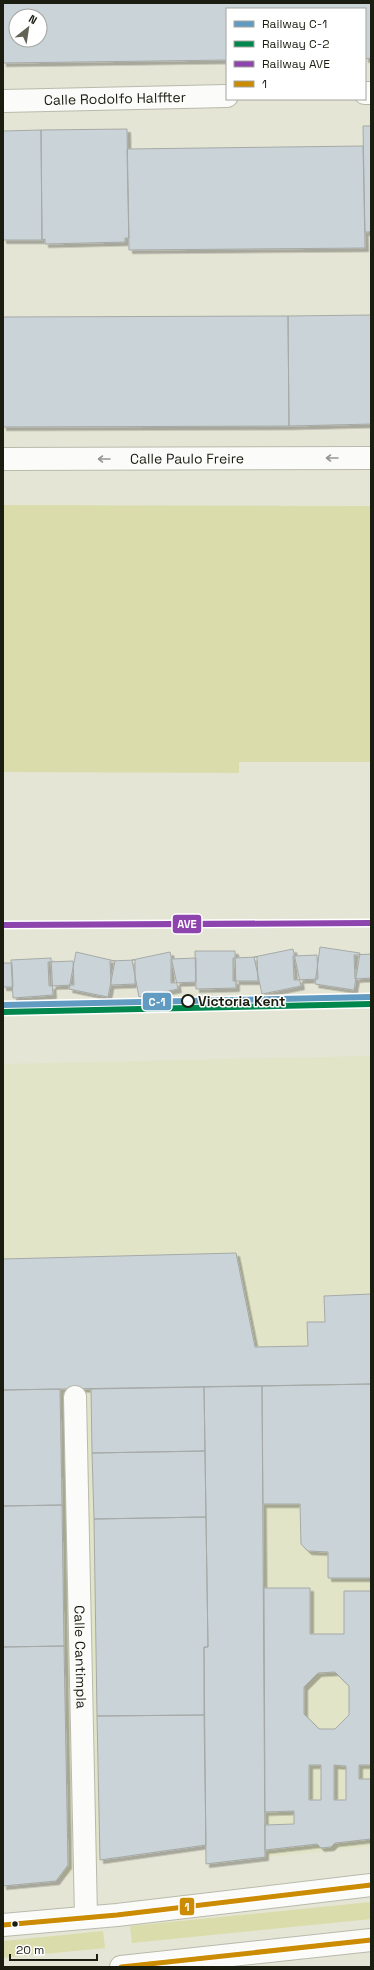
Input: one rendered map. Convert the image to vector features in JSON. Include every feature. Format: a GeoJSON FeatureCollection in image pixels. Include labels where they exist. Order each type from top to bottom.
{"type":"FeatureCollection","features":[{"type":"Feature","properties":{"kind":"street","name":"Calle Rodolfo Halffter"},"geometry":{"type":"LineString","coordinates":[[3,101],[226,96]]}},
{"type":"Feature","properties":{"kind":"street","name":"Calle Paulo Freire"},"geometry":{"type":"LineString","coordinates":[[3,459],[371,458]]}},
{"type":"Feature","properties":{"kind":"street","name":"Calle Cantimpla"},"geometry":{"type":"LineString","coordinates":[[75,1397],[86,1917]]}},
{"type":"Feature","properties":{"kind":"street"},"geometry":{"type":"LineString","coordinates":[[3,1926],[371,1885]]}},
{"type":"Feature","properties":{"kind":"street"},"geometry":{"type":"LineString","coordinates":[[121,1967],[371,1940]]}},
{"type":"Feature","properties":{"kind":"shaded area"},"geometry":{"type":"Polygon","coordinates":[[[371,1056],[371,1846],[206,1864],[205,1845],[100,1860],[56,1881],[3,1886],[3,1064],[371,1056]]]}},
{"type":"Feature","properties":{"kind":"green space"},"geometry":{"type":"Polygon","coordinates":[[[3,505],[371,506],[371,762],[239,762],[239,773],[3,772],[3,505]]]}},
{"type":"Feature","properties":{"kind":"green space"},"geometry":{"type":"Polygon","coordinates":[[[371,1902],[371,1919],[132,1943],[130,1926],[371,1902]]]}},
{"type":"Feature","properties":{"kind":"green space"},"geometry":{"type":"Polygon","coordinates":[[[103,1931],[105,1948],[3,1958],[3,1941],[103,1931]]]}},
{"type":"Feature","properties":{"kind":"building"},"geometry":{"type":"Polygon","coordinates":[[[3,3],[371,3],[371,58],[366,59],[366,8],[226,8],[226,60],[3,63],[3,3]]]}},
{"type":"Feature","properties":{"kind":"building"},"geometry":{"type":"Polygon","coordinates":[[[363,126],[371,126],[371,230],[369,232],[365,232],[363,126]]]}},
{"type":"Feature","properties":{"kind":"building"},"geometry":{"type":"Polygon","coordinates":[[[127,129],[129,238],[125,238],[125,242],[45,244],[45,239],[42,240],[41,130],[127,129]]]}},
{"type":"Feature","properties":{"kind":"building"},"geometry":{"type":"Polygon","coordinates":[[[41,130],[42,240],[3,240],[3,131],[41,130]]]}},
{"type":"Feature","properties":{"kind":"building"},"geometry":{"type":"Polygon","coordinates":[[[363,146],[365,248],[129,250],[127,149],[363,146]]]}},
{"type":"Feature","properties":{"kind":"building"},"geometry":{"type":"Polygon","coordinates":[[[371,315],[371,424],[289,426],[288,316],[371,315]]]}},
{"type":"Feature","properties":{"kind":"building"},"geometry":{"type":"Polygon","coordinates":[[[288,316],[289,426],[3,427],[3,317],[288,316]]]}},
{"type":"Feature","properties":{"kind":"building"},"geometry":{"type":"Polygon","coordinates":[[[320,947],[360,953],[354,990],[315,984],[320,947]]]}},
{"type":"Feature","properties":{"kind":"building"},"geometry":{"type":"Polygon","coordinates":[[[293,949],[301,986],[262,994],[254,957],[293,949]]]}},
{"type":"Feature","properties":{"kind":"building"},"geometry":{"type":"Polygon","coordinates":[[[195,951],[235,951],[236,988],[196,989],[195,951]]]}},
{"type":"Feature","properties":{"kind":"building"},"geometry":{"type":"Polygon","coordinates":[[[76,952],[115,961],[108,997],[69,989],[76,952]]]}},
{"type":"Feature","properties":{"kind":"building"},"geometry":{"type":"Polygon","coordinates":[[[170,952],[178,989],[139,997],[132,960],[170,952]]]}},
{"type":"Feature","properties":{"kind":"building"},"geometry":{"type":"Polygon","coordinates":[[[371,954],[371,978],[355,979],[354,955],[371,954]]]}},
{"type":"Feature","properties":{"kind":"building"},"geometry":{"type":"Polygon","coordinates":[[[317,955],[318,979],[294,980],[293,956],[317,955]]]}},
{"type":"Feature","properties":{"kind":"building"},"geometry":{"type":"Polygon","coordinates":[[[257,957],[258,981],[233,981],[233,958],[257,957]]]}},
{"type":"Feature","properties":{"kind":"building"},"geometry":{"type":"Polygon","coordinates":[[[51,958],[53,995],[13,998],[11,960],[51,958]]]}},
{"type":"Feature","properties":{"kind":"building"},"geometry":{"type":"Polygon","coordinates":[[[196,958],[196,982],[171,983],[171,959],[196,958]]]}},
{"type":"Feature","properties":{"kind":"building"},"geometry":{"type":"Polygon","coordinates":[[[135,960],[135,984],[111,985],[110,961],[135,960]]]}},
{"type":"Feature","properties":{"kind":"building"},"geometry":{"type":"Polygon","coordinates":[[[73,961],[74,985],[49,986],[48,962],[73,961]]]}},
{"type":"Feature","properties":{"kind":"building"},"geometry":{"type":"Polygon","coordinates":[[[3,963],[12,963],[13,987],[3,987],[3,963]]]}},
{"type":"Feature","properties":{"kind":"building"},"geometry":{"type":"Polygon","coordinates":[[[236,1253],[255,1347],[308,1346],[307,1322],[325,1322],[324,1296],[371,1294],[371,1384],[3,1390],[3,1259],[236,1253]]]}},
{"type":"Feature","properties":{"kind":"building"},"geometry":{"type":"Polygon","coordinates":[[[371,1384],[371,1578],[328,1578],[328,1552],[308,1551],[301,1544],[300,1504],[263,1504],[262,1386],[371,1384]]]}},
{"type":"Feature","properties":{"kind":"building"},"geometry":{"type":"Polygon","coordinates":[[[262,1386],[265,1857],[206,1864],[204,1647],[208,1647],[204,1387],[262,1386]]]}},
{"type":"Feature","properties":{"kind":"building"},"geometry":{"type":"Polygon","coordinates":[[[204,1387],[205,1451],[92,1453],[91,1389],[204,1387]]]}},
{"type":"Feature","properties":{"kind":"building"},"geometry":{"type":"Polygon","coordinates":[[[60,1389],[62,1505],[3,1506],[3,1390],[60,1389]]]}},
{"type":"Feature","properties":{"kind":"building"},"geometry":{"type":"Polygon","coordinates":[[[205,1451],[206,1517],[94,1519],[92,1453],[205,1451]]]}},
{"type":"Feature","properties":{"kind":"building"},"geometry":{"type":"Polygon","coordinates":[[[62,1505],[64,1646],[3,1647],[3,1506],[62,1505]]]}},
{"type":"Feature","properties":{"kind":"building"},"geometry":{"type":"Polygon","coordinates":[[[206,1517],[208,1647],[204,1647],[204,1715],[97,1716],[94,1519],[206,1517]]]}},
{"type":"Feature","properties":{"kind":"building"},"geometry":{"type":"Polygon","coordinates":[[[264,1588],[310,1588],[310,1634],[344,1634],[344,1591],[371,1591],[371,1765],[359,1765],[359,1779],[371,1779],[371,1839],[335,1843],[331,1847],[321,1848],[317,1844],[265,1850],[265,1825],[294,1824],[294,1811],[265,1812],[264,1588]],[[335,1672],[318,1673],[304,1687],[304,1714],[319,1729],[335,1729],[349,1715],[349,1686],[335,1672]],[[309,1765],[309,1800],[321,1800],[321,1765],[309,1765]],[[334,1765],[334,1800],[346,1800],[346,1766],[334,1765]]]}},
{"type":"Feature","properties":{"kind":"building"},"geometry":{"type":"Polygon","coordinates":[[[64,1646],[68,1865],[56,1881],[3,1886],[3,1647],[64,1646]]]}},
{"type":"Feature","properties":{"kind":"building"},"geometry":{"type":"Polygon","coordinates":[[[204,1715],[206,1845],[100,1860],[97,1716],[204,1715]]]}},
{"type":"Feature","properties":{"kind":"rail line","name":"AVE"},"geometry":{"type":"LineString","coordinates":[[3,925],[371,923]]}},
{"type":"Feature","properties":{"kind":"rail line","name":"C-1"},"geometry":{"type":"LineString","coordinates":[[3,1005],[371,997]]}},
{"type":"Feature","properties":{"kind":"rail line","name":"C-2"},"geometry":{"type":"LineString","coordinates":[[3,1012],[371,1004]]}},
{"type":"Feature","properties":{"kind":"transit line","name":"1"},"geometry":{"type":"LineString","coordinates":[[3,1925],[117,1915],[371,1885]]}},
{"type":"Feature","properties":{"kind":"transit line","name":"1"},"geometry":{"type":"LineString","coordinates":[[121,1967],[371,1940]]}},
{"type":"Feature","properties":{"kind":"place","name":"Victoria Kent"},"geometry":{"type":"Point","coordinates":[188,1001]}}]}
